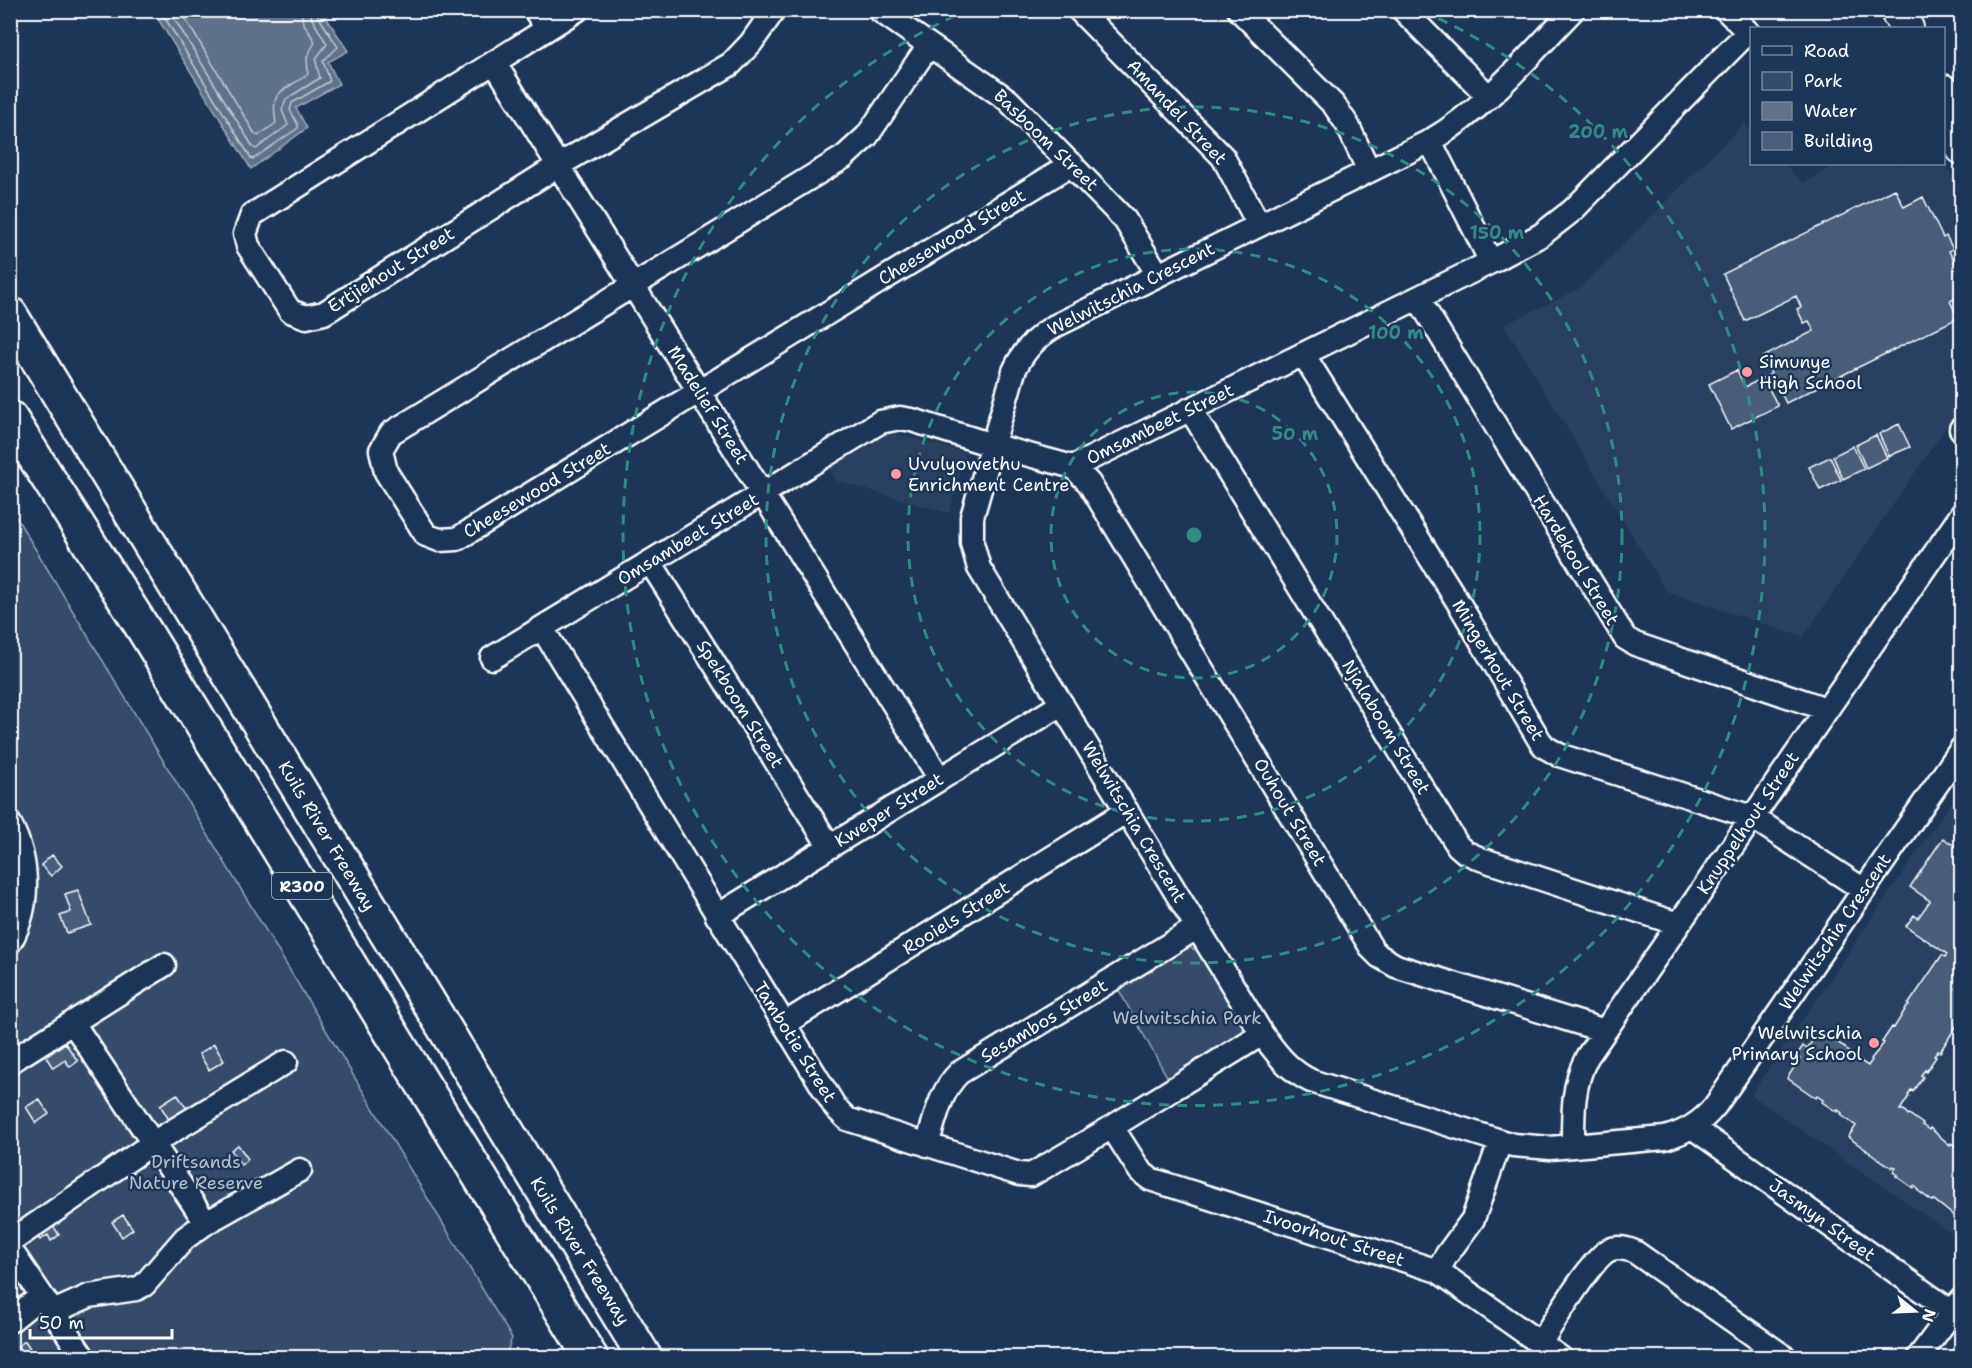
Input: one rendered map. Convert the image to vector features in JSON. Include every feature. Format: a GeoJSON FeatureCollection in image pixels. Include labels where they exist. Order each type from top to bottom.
{"type":"FeatureCollection","features":[{"type":"Feature","properties":{"kind":"highway","name":"Kuils River Freeway"},"geometry":{"type":"LineString","coordinates":[[10,314],[645,1358]]}},
{"type":"Feature","properties":{"kind":"highway","name":"R300"},"geometry":{"type":"LineString","coordinates":[[10,418],[144,630],[591,1358]]}},
{"type":"Feature","properties":{"kind":"street","name":"Ertjiehout Street"},"geometry":{"type":"LineString","coordinates":[[577,10],[541,20],[494,62],[252,215],[246,227],[248,246],[290,311],[306,317],[319,315],[559,165],[731,64],[751,43],[774,10]]}},
{"type":"Feature","properties":{"kind":"street","name":"Basboom Street"},"geometry":{"type":"LineString","coordinates":[[879,10],[1004,96],[1125,220],[1158,275]]}},
{"type":"Feature","properties":{"kind":"street","name":"Amandel Street"},"geometry":{"type":"LineString","coordinates":[[1079,10],[1223,157],[1259,225]]}},
{"type":"Feature","properties":{"kind":"street"},"geometry":{"type":"LineString","coordinates":[[1239,10],[1334,105],[1347,124],[1369,171]]}},
{"type":"Feature","properties":{"kind":"street"},"geometry":{"type":"LineString","coordinates":[[1402,10],[1489,97]]}},
{"type":"Feature","properties":{"kind":"street"},"geometry":{"type":"LineString","coordinates":[[1726,10],[1750,34]]}},
{"type":"Feature","properties":{"kind":"street"},"geometry":{"type":"LineString","coordinates":[[1896,10],[1906,27]]}},
{"type":"Feature","properties":{"kind":"street","name":"Welwitschia Crescent"},"geometry":{"type":"LineString","coordinates":[[1569,12],[1472,113],[1430,141],[1055,326],[1035,340],[1014,370],[972,517],[971,537],[979,568],[1262,1034],[1281,1060],[1295,1072],[1311,1081],[1500,1142],[1528,1147],[1573,1146],[1665,1137],[1692,1127],[1715,1106],[1962,748]]}},
{"type":"Feature","properties":{"kind":"street","name":"Omsambeet Street"},"geometry":{"type":"LineString","coordinates":[[492,658],[880,422],[890,419],[912,420],[1073,467],[1491,262],[1541,235],[1573,210],[1750,34]]}},
{"type":"Feature","properties":{"kind":"street","name":"Cheesewood Street"},"geometry":{"type":"LineString","coordinates":[[929,45],[867,136],[844,158],[397,429],[386,439],[381,450],[386,472],[426,535],[433,539],[452,540],[1072,164]]}},
{"type":"Feature","properties":{"kind":"street","name":"Madelief Street"},"geometry":{"type":"LineString","coordinates":[[494,62],[940,779]]}},
{"type":"Feature","properties":{"kind":"street"},"geometry":{"type":"LineString","coordinates":[[1945,91],[1962,114]]}},
{"type":"Feature","properties":{"kind":"street"},"geometry":{"type":"LineString","coordinates":[[1945,96],[1949,120],[1962,148]]}},
{"type":"Feature","properties":{"kind":"street"},"geometry":{"type":"LineString","coordinates":[[1430,141],[1491,262]]}},
{"type":"Feature","properties":{"kind":"street","name":"Hardekool Street"},"geometry":{"type":"LineString","coordinates":[[1418,298],[1621,634],[1635,644],[1826,708]]}},
{"type":"Feature","properties":{"kind":"street","name":"Mingerhout Street"},"geometry":{"type":"LineString","coordinates":[[1303,354],[1456,598],[1545,747],[1559,755],[1752,817],[1864,890]]}},
{"type":"Feature","properties":{"kind":"street","name":"Njalaboom Street"},"geometry":{"type":"LineString","coordinates":[[1190,409],[1458,846],[1481,859],[1678,924]]}},
{"type":"Feature","properties":{"kind":"street","name":"Ouhout Street"},"geometry":{"type":"LineString","coordinates":[[1073,467],[1089,483],[1372,949],[1396,966],[1605,1031]]}},
{"type":"Feature","properties":{"kind":"street","name":"Knuppelhout Street"},"geometry":{"type":"LineString","coordinates":[[1573,1146],[1574,1101],[1579,1074],[1587,1057],[1962,514]]}},
{"type":"Feature","properties":{"kind":"street","name":"Spekboom Street"},"geometry":{"type":"LineString","coordinates":[[650,562],[830,847]]}},
{"type":"Feature","properties":{"kind":"street","name":"Tambotie Street"},"geometry":{"type":"LineString","coordinates":[[542,628],[784,1024],[841,1114],[855,1123],[1019,1174],[1031,1175],[1262,1034]]}},
{"type":"Feature","properties":{"kind":"street","name":"Kweper Street"},"geometry":{"type":"LineString","coordinates":[[717,916],[1062,704]]}},
{"type":"Feature","properties":{"kind":"street","name":"Rooiels Street"},"geometry":{"type":"LineString","coordinates":[[784,1024],[1127,811]]}},
{"type":"Feature","properties":{"kind":"street"},"geometry":{"type":"LineString","coordinates":[[10,824],[19,840],[26,877],[21,916],[17,931],[10,942]]}},
{"type":"Feature","properties":{"kind":"street","name":"Sesambos Street"},"geometry":{"type":"LineString","coordinates":[[927,1145],[943,1096],[959,1073],[1198,927]]}},
{"type":"Feature","properties":{"kind":"street"},"geometry":{"type":"LineString","coordinates":[[10,1062],[164,965]]}},
{"type":"Feature","properties":{"kind":"street"},"geometry":{"type":"LineString","coordinates":[[73,1023],[206,1222]]}},
{"type":"Feature","properties":{"kind":"street"},"geometry":{"type":"LineString","coordinates":[[10,1242],[153,1143],[286,1062]]}},
{"type":"Feature","properties":{"kind":"street","name":"Ivoorhout Street"},"geometry":{"type":"LineString","coordinates":[[1112,1127],[1140,1171],[1150,1179],[1438,1271],[1561,1358]]}},
{"type":"Feature","properties":{"kind":"street","name":"Jasmyn Street"},"geometry":{"type":"LineString","coordinates":[[1692,1127],[1957,1306]]}},
{"type":"Feature","properties":{"kind":"street"},"geometry":{"type":"LineString","coordinates":[[1438,1271],[1446,1256],[1473,1220],[1500,1142]]}},
{"type":"Feature","properties":{"kind":"street"},"geometry":{"type":"LineString","coordinates":[[10,1322],[47,1304],[136,1289],[144,1285],[185,1238],[206,1222],[300,1170]]}},
{"type":"Feature","properties":{"kind":"street"},"geometry":{"type":"LineString","coordinates":[[1540,1343],[1596,1260],[1610,1250],[1618,1248],[1635,1252],[1786,1358]]}},
{"type":"Feature","properties":{"kind":"street"},"geometry":{"type":"LineString","coordinates":[[10,1249],[84,1358]]}},
{"type":"Feature","properties":{"kind":"street"},"geometry":{"type":"LineString","coordinates":[[1917,1358],[1957,1306]]}},
{"type":"Feature","properties":{"kind":"shaded area","name":"Simunye High School"},"geometry":{"type":"Polygon","coordinates":[[[1744,123],[1750,130],[1750,165],[1785,165],[1803,183],[1836,165],[1945,165],[1945,161],[1961,195],[1961,419],[1946,427],[1803,637],[1666,591],[1504,325],[1579,289],[1744,123]]]}},
{"type":"Feature","properties":{"kind":"shaded area","name":"Uvulyowethu Enrichment Centre"},"geometry":{"type":"Polygon","coordinates":[[[887,431],[966,453],[949,513],[837,481],[828,466],[887,431]]]}},
{"type":"Feature","properties":{"kind":"shaded area","name":"Welwitschia Primary School"},"geometry":{"type":"Polygon","coordinates":[[[1961,788],[1961,1240],[1751,1095],[1961,788]]]}},
{"type":"Feature","properties":{"kind":"green space","name":"Driftsands Nature Reserve"},"geometry":{"type":"Polygon","coordinates":[[[10,507],[512,1338],[505,1357],[11,1357],[10,507]]]}},
{"type":"Feature","properties":{"kind":"green space","name":"Welwitschia Park"},"geometry":{"type":"Polygon","coordinates":[[[1186,946],[1201,955],[1244,1023],[1242,1037],[1171,1084],[1116,985],[1186,946]]]}},
{"type":"Feature","properties":{"kind":"water"},"geometry":{"type":"Polygon","coordinates":[[[153,11],[322,11],[348,51],[328,62],[339,84],[296,108],[307,128],[251,169],[153,11]]]}},
{"type":"Feature","properties":{"kind":"building"},"geometry":{"type":"Polygon","coordinates":[[[1895,189],[1904,207],[1923,197],[1943,238],[1946,236],[1953,249],[1949,251],[1962,275],[1962,295],[1950,301],[1958,318],[1786,403],[1777,385],[1769,389],[1778,406],[1731,429],[1709,384],[1737,370],[1745,387],[1771,374],[1763,357],[1814,331],[1809,321],[1804,323],[1797,309],[1801,307],[1796,296],[1745,321],[1723,274],[1895,189]]]}},
{"type":"Feature","properties":{"kind":"building"},"geometry":{"type":"Polygon","coordinates":[[[1899,424],[1910,447],[1889,456],[1879,434],[1899,424]]]}},
{"type":"Feature","properties":{"kind":"building"},"geometry":{"type":"Polygon","coordinates":[[[1876,435],[1887,458],[1866,468],[1856,445],[1876,435]]]}},
{"type":"Feature","properties":{"kind":"building"},"geometry":{"type":"Polygon","coordinates":[[[1853,446],[1864,469],[1843,479],[1833,456],[1853,446]]]}},
{"type":"Feature","properties":{"kind":"building"},"geometry":{"type":"Polygon","coordinates":[[[1830,457],[1841,480],[1820,490],[1809,467],[1830,457]]]}},
{"type":"Feature","properties":{"kind":"building"},"geometry":{"type":"Polygon","coordinates":[[[1943,838],[1962,851],[1962,1017],[1940,1052],[1938,1051],[1934,1056],[1936,1057],[1926,1072],[1925,1070],[1921,1075],[1923,1077],[1913,1091],[1911,1090],[1900,1110],[1904,1110],[1929,1130],[1930,1128],[1950,1145],[1951,1143],[1962,1150],[1962,1213],[1959,1217],[1954,1214],[1954,1216],[1914,1186],[1913,1188],[1896,1176],[1898,1175],[1893,1172],[1896,1168],[1893,1166],[1892,1168],[1848,1137],[1856,1126],[1841,1115],[1842,1113],[1838,1110],[1837,1112],[1822,1102],[1823,1100],[1817,1096],[1816,1098],[1787,1078],[1800,1059],[1796,1056],[1803,1046],[1807,1049],[1819,1031],[1845,1047],[1851,1055],[1868,1066],[1942,955],[1945,957],[1947,954],[1906,926],[1914,915],[1918,918],[1930,901],[1910,887],[1943,838]]]}},
{"type":"Feature","properties":{"kind":"building"},"geometry":{"type":"Polygon","coordinates":[[[52,855],[62,866],[51,876],[41,865],[52,855]]]}},
{"type":"Feature","properties":{"kind":"building"},"geometry":{"type":"Polygon","coordinates":[[[78,890],[91,925],[67,933],[60,916],[71,912],[65,894],[78,890]]]}},
{"type":"Feature","properties":{"kind":"building"},"geometry":{"type":"Polygon","coordinates":[[[65,1043],[78,1061],[70,1067],[65,1060],[53,1068],[46,1057],[65,1043]]]}},
{"type":"Feature","properties":{"kind":"building"},"geometry":{"type":"Polygon","coordinates":[[[214,1044],[224,1061],[209,1070],[199,1054],[214,1044]]]}},
{"type":"Feature","properties":{"kind":"building"},"geometry":{"type":"Polygon","coordinates":[[[177,1094],[189,1112],[171,1123],[160,1105],[177,1094]]]}},
{"type":"Feature","properties":{"kind":"building"},"geometry":{"type":"Polygon","coordinates":[[[39,1099],[49,1114],[36,1123],[26,1107],[39,1099]]]}},
{"type":"Feature","properties":{"kind":"building"},"geometry":{"type":"Polygon","coordinates":[[[238,1145],[248,1159],[241,1165],[231,1150],[238,1145]]]}},
{"type":"Feature","properties":{"kind":"building"},"geometry":{"type":"Polygon","coordinates":[[[123,1215],[133,1229],[122,1237],[112,1222],[123,1215]]]}},
{"type":"Feature","properties":{"kind":"building"},"geometry":{"type":"Polygon","coordinates":[[[51,1222],[59,1235],[51,1241],[48,1235],[40,1240],[35,1232],[51,1222]]]}},
{"type":"Feature","properties":{"kind":"building"},"geometry":{"type":"Polygon","coordinates":[[[25,1341],[34,1354],[29,1358],[26,1358],[18,1346],[25,1341]]]}},
{"type":"Feature","properties":{"kind":"place","name":"Simunye High School"},"geometry":{"type":"Point","coordinates":[1747,372]}},
{"type":"Feature","properties":{"kind":"place","name":"Uvulyowethu Enrichment Centre"},"geometry":{"type":"Point","coordinates":[896,474]}},
{"type":"Feature","properties":{"kind":"place","name":"Welwitschia Primary School"},"geometry":{"type":"Point","coordinates":[1874,1043]}}]}
